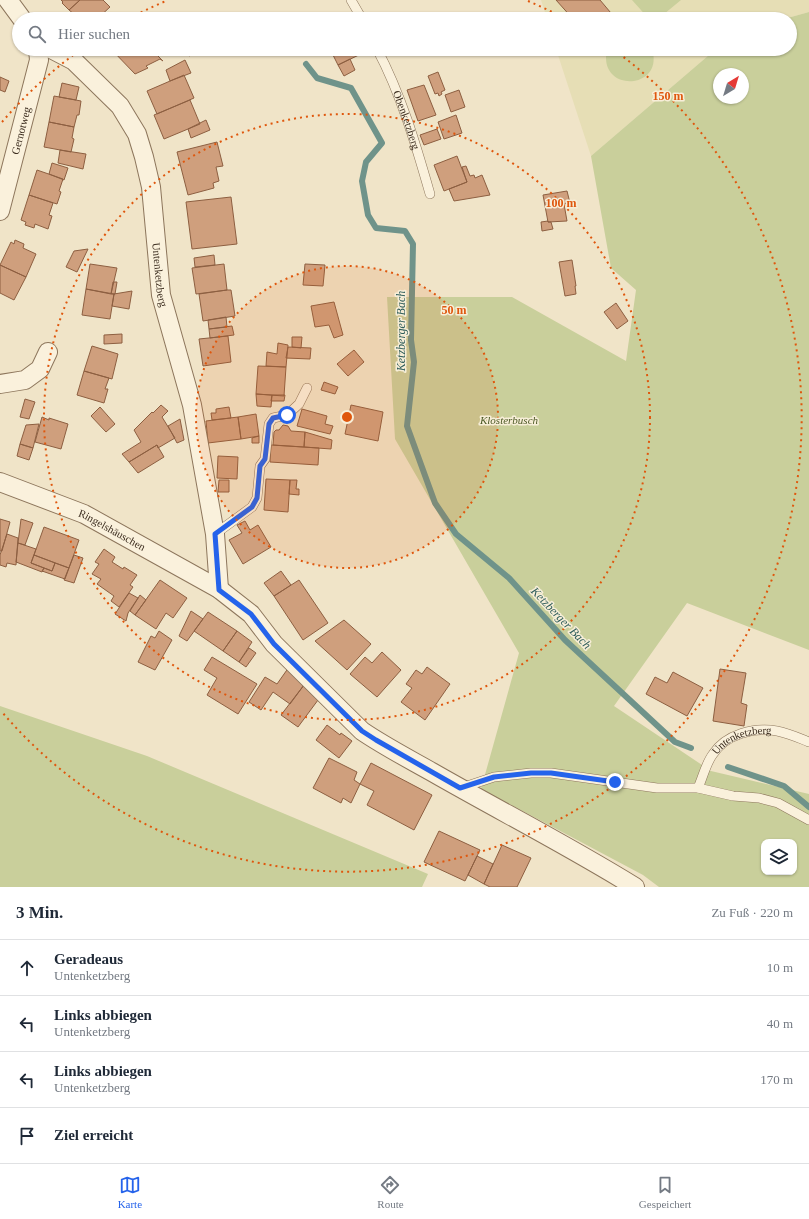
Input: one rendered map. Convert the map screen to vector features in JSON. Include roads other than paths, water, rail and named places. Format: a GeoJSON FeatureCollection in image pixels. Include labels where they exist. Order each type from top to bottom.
{"type":"FeatureCollection","features":[{"type":"Feature","properties":{"kind":"street"},"geometry":{"type":"LineString","coordinates":[[8,0],[17,12]]}},
{"type":"Feature","properties":{"kind":"street","name":"Gernotweg"},"geometry":{"type":"LineString","coordinates":[[0,211],[39,60],[39,56]]}},
{"type":"Feature","properties":{"kind":"street","name":"Untenketzberg"},"geometry":{"type":"LineString","coordinates":[[66,56],[74,61],[120,106],[137,134],[151,187],[162,295],[192,405],[215,534],[219,590]]}},
{"type":"Feature","properties":{"kind":"street"},"geometry":{"type":"LineString","coordinates":[[0,384],[24,380],[40,369],[48,352]]}},
{"type":"Feature","properties":{"kind":"street","name":"Ringelshäuschen"},"geometry":{"type":"LineString","coordinates":[[0,482],[84,514],[219,590]]}},
{"type":"Feature","properties":{"kind":"street"},"geometry":{"type":"LineString","coordinates":[[219,590],[251,614],[274,644],[362,731],[460,788],[599,864],[636,887]]}},
{"type":"Feature","properties":{"kind":"lane"},"geometry":{"type":"LineString","coordinates":[[351,0],[358,12]]}},
{"type":"Feature","properties":{"kind":"lane","name":"Obenketzberg"},"geometry":{"type":"LineString","coordinates":[[381,56],[407,119],[430,194]]}},
{"type":"Feature","properties":{"kind":"lane"},"geometry":{"type":"LineString","coordinates":[[215,534],[252,507],[257,498],[260,466],[265,459],[269,424],[273,418],[287,415],[299,404],[307,388]]}},
{"type":"Feature","properties":{"kind":"lane","name":"Untenketzberg"},"geometry":{"type":"LineString","coordinates":[[698,788],[712,754],[728,739],[749,732],[777,731],[809,742]]}},
{"type":"Feature","properties":{"kind":"lane"},"geometry":{"type":"LineString","coordinates":[[460,788],[494,777],[531,773],[551,773],[657,788],[698,788],[733,796],[759,798],[778,803],[809,820]]}},
{"type":"Feature","properties":{"kind":"waterway","name":"Ketzberger Bach"},"geometry":{"type":"LineString","coordinates":[[306,64],[317,78],[351,88],[382,143],[366,162],[362,181],[368,215],[376,228],[405,231],[413,244],[411,340],[414,362],[407,426],[435,503],[456,534],[509,578],[565,640],[675,742],[691,748]]}},
{"type":"Feature","properties":{"kind":"waterway","name":"Ketzberger Bach"},"geometry":{"type":"LineString","coordinates":[[728,767],[784,786],[809,807]]}},
{"type":"Feature","properties":{"kind":"park label","name":"Klosterbusch"},"geometry":{"type":"Point","coordinates":[509,420]}}]}
